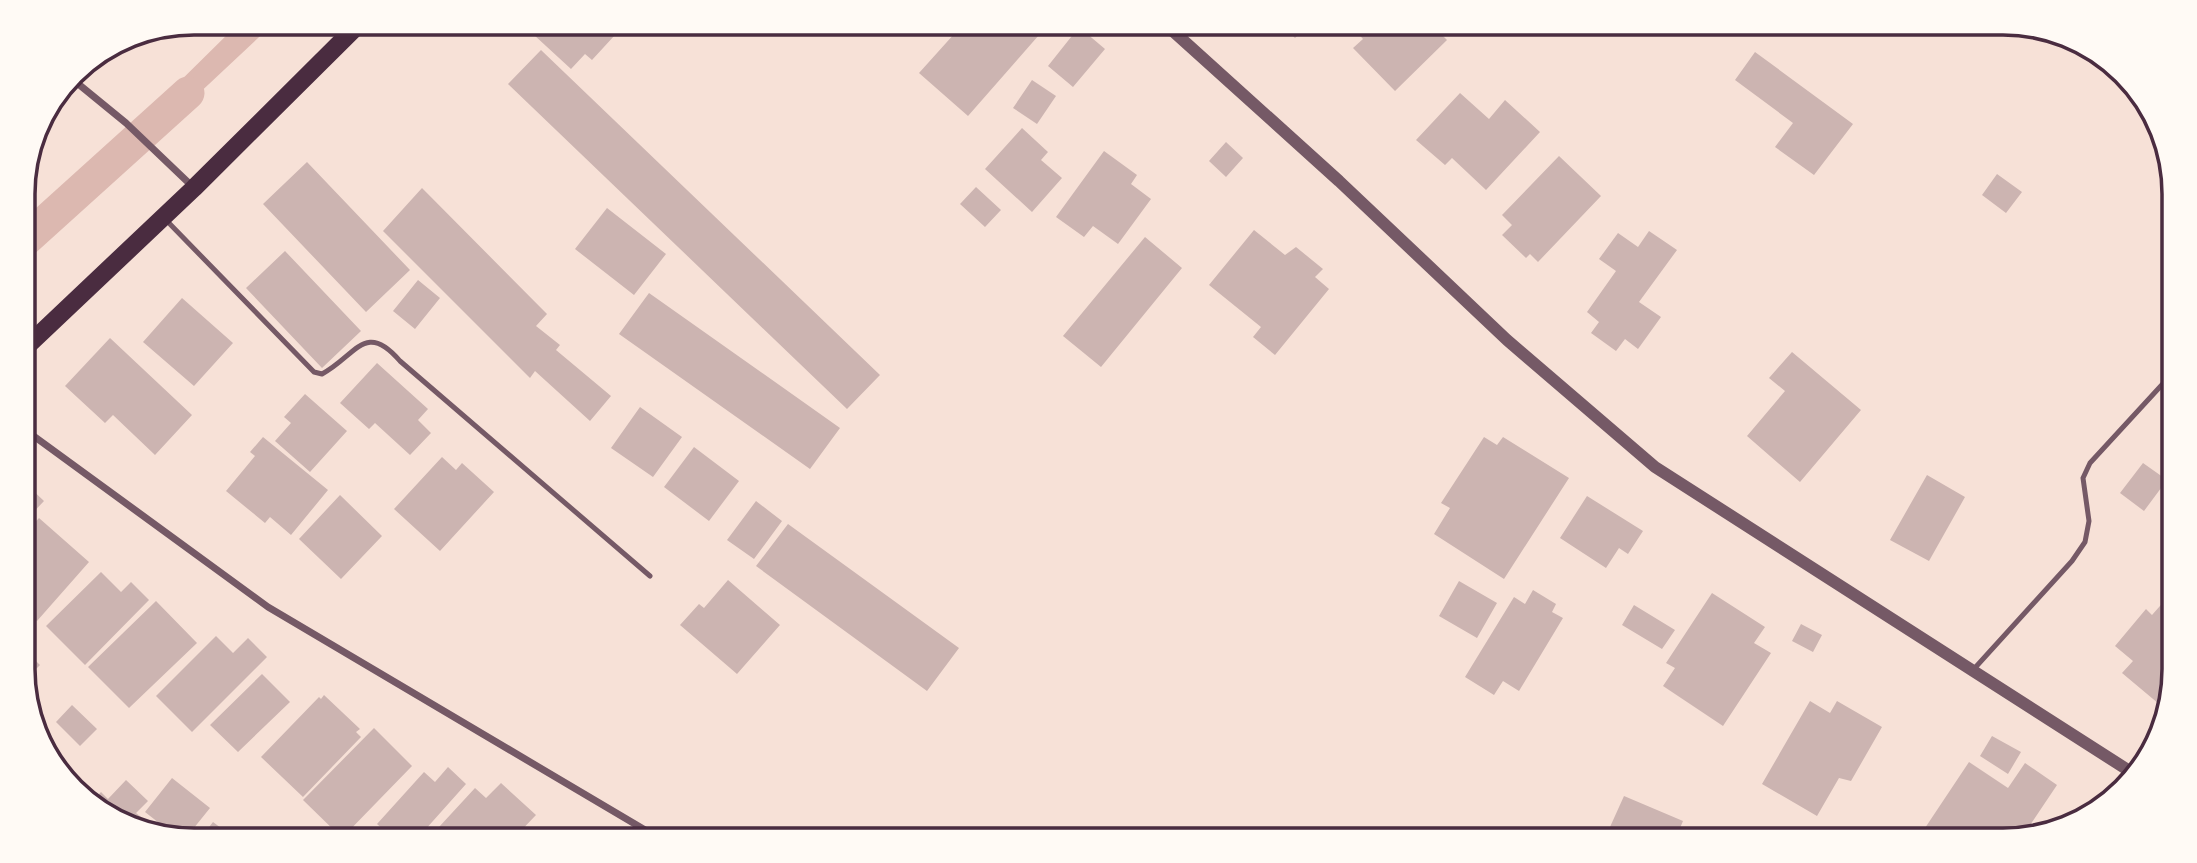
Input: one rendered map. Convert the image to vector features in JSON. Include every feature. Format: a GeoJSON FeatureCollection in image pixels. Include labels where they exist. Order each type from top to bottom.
{"type":"FeatureCollection","features":[{"type":"Feature","properties":{"kind":"main road"},"geometry":{"type":"LineString","coordinates":[[35,339],[194,188],[348,35]]}},
{"type":"Feature","properties":{"kind":"street"},"geometry":{"type":"LineString","coordinates":[[1183,35],[1507,340],[1656,467],[2126,769]]}},
{"type":"Feature","properties":{"kind":"street"},"geometry":{"type":"LineString","coordinates":[[79,84],[126,123],[194,188]]}},
{"type":"Feature","properties":{"kind":"street"},"geometry":{"type":"LineString","coordinates":[[35,437],[268,607],[642,828]]}},
{"type":"Feature","properties":{"kind":"lane"},"geometry":{"type":"LineString","coordinates":[[163,217],[314,372],[322,374],[368,341],[377,341],[391,349],[411,370],[650,576]]}},
{"type":"Feature","properties":{"kind":"lane"},"geometry":{"type":"LineString","coordinates":[[1973,670],[2072,561],[2085,542],[2089,521],[2083,478],[2090,463],[2162,385]]}},
{"type":"Feature","properties":{"kind":"shaded area"},"geometry":{"type":"Polygon","coordinates":[[[227,35],[261,35],[162,128],[150,116],[164,97],[227,35]]]}},
{"type":"Feature","properties":{"kind":"shaded area"},"geometry":{"type":"Polygon","coordinates":[[[111,148],[124,162],[35,247],[35,219],[111,148]]]}},
{"type":"Feature","properties":{"kind":"building"},"geometry":{"type":"Polygon","coordinates":[[[534,35],[615,35],[592,60],[585,54],[571,69],[534,35]]]}},
{"type":"Feature","properties":{"kind":"building"},"geometry":{"type":"Polygon","coordinates":[[[953,35],[1039,35],[968,116],[919,73],[953,35]]]}},
{"type":"Feature","properties":{"kind":"building"},"geometry":{"type":"Polygon","coordinates":[[[1073,35],[1088,35],[1105,49],[1073,87],[1048,66],[1073,35]]]}},
{"type":"Feature","properties":{"kind":"building"},"geometry":{"type":"Polygon","coordinates":[[[1359,35],[1442,35],[1447,40],[1395,91],[1353,48],[1363,39],[1359,35]]]}},
{"type":"Feature","properties":{"kind":"building"},"geometry":{"type":"Polygon","coordinates":[[[541,50],[880,375],[847,409],[508,84],[541,50]]]}},
{"type":"Feature","properties":{"kind":"building"},"geometry":{"type":"Polygon","coordinates":[[[1755,52],[1853,124],[1814,175],[1775,147],[1793,123],[1735,80],[1755,52]]]}},
{"type":"Feature","properties":{"kind":"building"},"geometry":{"type":"Polygon","coordinates":[[[1032,80],[1056,96],[1037,124],[1013,108],[1032,80]]]}},
{"type":"Feature","properties":{"kind":"building"},"geometry":{"type":"Polygon","coordinates":[[[1460,93],[1489,119],[1505,100],[1540,132],[1486,190],[1452,158],[1445,165],[1416,140],[1460,93]]]}},
{"type":"Feature","properties":{"kind":"building"},"geometry":{"type":"Polygon","coordinates":[[[1022,128],[1048,152],[1041,160],[1062,178],[1032,212],[985,169],[1022,128]]]}},
{"type":"Feature","properties":{"kind":"building"},"geometry":{"type":"Polygon","coordinates":[[[1226,142],[1243,158],[1226,177],[1209,161],[1226,142]]]}},
{"type":"Feature","properties":{"kind":"building"},"geometry":{"type":"Polygon","coordinates":[[[1104,151],[1137,175],[1131,184],[1151,199],[1118,244],[1093,226],[1084,237],[1056,217],[1104,151]]]}},
{"type":"Feature","properties":{"kind":"building"},"geometry":{"type":"Polygon","coordinates":[[[1559,156],[1601,196],[1538,262],[1530,254],[1526,258],[1502,235],[1512,225],[1502,215],[1559,156]]]}},
{"type":"Feature","properties":{"kind":"building"},"geometry":{"type":"Polygon","coordinates":[[[307,162],[410,270],[366,312],[263,204],[307,162]]]}},
{"type":"Feature","properties":{"kind":"building"},"geometry":{"type":"Polygon","coordinates":[[[1997,174],[2022,192],[2006,213],[1982,195],[1997,174]]]}},
{"type":"Feature","properties":{"kind":"building"},"geometry":{"type":"Polygon","coordinates":[[[976,187],[1001,210],[985,227],[960,204],[976,187]]]}},
{"type":"Feature","properties":{"kind":"building"},"geometry":{"type":"Polygon","coordinates":[[[422,188],[547,314],[536,326],[560,345],[556,350],[611,396],[590,421],[535,371],[530,378],[383,231],[422,188]]]}},
{"type":"Feature","properties":{"kind":"building"},"geometry":{"type":"Polygon","coordinates":[[[607,208],[666,254],[634,295],[575,249],[607,208]]]}},
{"type":"Feature","properties":{"kind":"building"},"geometry":{"type":"Polygon","coordinates":[[[1254,230],[1285,255],[1296,247],[1323,269],[1315,277],[1329,289],[1275,355],[1253,337],[1261,327],[1209,285],[1254,230]]]}},
{"type":"Feature","properties":{"kind":"building"},"geometry":{"type":"Polygon","coordinates":[[[1649,231],[1677,250],[1639,302],[1661,317],[1638,349],[1625,339],[1616,351],[1591,333],[1599,322],[1587,312],[1616,271],[1599,259],[1618,233],[1638,247],[1649,231]]]}},
{"type":"Feature","properties":{"kind":"building"},"geometry":{"type":"Polygon","coordinates":[[[1145,237],[1182,268],[1101,367],[1063,336],[1145,237]]]}},
{"type":"Feature","properties":{"kind":"building"},"geometry":{"type":"Polygon","coordinates":[[[285,251],[361,331],[322,368],[246,288],[285,251]]]}},
{"type":"Feature","properties":{"kind":"building"},"geometry":{"type":"Polygon","coordinates":[[[418,280],[440,298],[415,329],[393,311],[418,280]]]}},
{"type":"Feature","properties":{"kind":"building"},"geometry":{"type":"Polygon","coordinates":[[[649,293],[840,428],[810,469],[619,334],[649,293]]]}},
{"type":"Feature","properties":{"kind":"building"},"geometry":{"type":"Polygon","coordinates":[[[182,298],[233,343],[194,386],[143,342],[182,298]]]}},
{"type":"Feature","properties":{"kind":"building"},"geometry":{"type":"Polygon","coordinates":[[[110,338],[192,415],[155,455],[113,415],[105,423],[65,386],[110,338]]]}},
{"type":"Feature","properties":{"kind":"building"},"geometry":{"type":"Polygon","coordinates":[[[1792,352],[1861,410],[1800,482],[1747,436],[1785,391],[1769,378],[1792,352]]]}},
{"type":"Feature","properties":{"kind":"building"},"geometry":{"type":"Polygon","coordinates":[[[377,363],[428,409],[418,420],[431,433],[410,455],[375,423],[369,429],[340,403],[377,363]]]}},
{"type":"Feature","properties":{"kind":"building"},"geometry":{"type":"Polygon","coordinates":[[[305,394],[347,431],[310,472],[275,441],[291,423],[284,417],[305,394]]]}},
{"type":"Feature","properties":{"kind":"building"},"geometry":{"type":"Polygon","coordinates":[[[640,407],[682,437],[653,477],[611,448],[640,407]]]}},
{"type":"Feature","properties":{"kind":"building"},"geometry":{"type":"Polygon","coordinates":[[[263,437],[328,490],[291,535],[270,517],[265,523],[226,491],[255,456],[250,452],[263,437]]]}},
{"type":"Feature","properties":{"kind":"building"},"geometry":{"type":"Polygon","coordinates":[[[1484,437],[1497,445],[1503,437],[1569,478],[1504,579],[1434,534],[1450,508],[1441,503],[1484,437]]]}},
{"type":"Feature","properties":{"kind":"building"},"geometry":{"type":"Polygon","coordinates":[[[694,447],[739,481],[709,521],[664,487],[694,447]]]}},
{"type":"Feature","properties":{"kind":"building"},"geometry":{"type":"Polygon","coordinates":[[[442,457],[456,470],[462,463],[494,492],[440,551],[394,509],[442,457]]]}},
{"type":"Feature","properties":{"kind":"building"},"geometry":{"type":"Polygon","coordinates":[[[2143,463],[2162,476],[2162,487],[2144,511],[2120,493],[2143,463]]]}},
{"type":"Feature","properties":{"kind":"building"},"geometry":{"type":"Polygon","coordinates":[[[1927,475],[1965,497],[1929,561],[1890,540],[1927,475]]]}},
{"type":"Feature","properties":{"kind":"building"},"geometry":{"type":"Polygon","coordinates":[[[35,492],[44,501],[35,510],[35,492]]]}},
{"type":"Feature","properties":{"kind":"building"},"geometry":{"type":"Polygon","coordinates":[[[340,495],[382,536],[341,579],[299,539],[340,495]]]}},
{"type":"Feature","properties":{"kind":"building"},"geometry":{"type":"Polygon","coordinates":[[[1587,496],[1643,531],[1628,554],[1619,548],[1606,568],[1560,538],[1587,496]]]}},
{"type":"Feature","properties":{"kind":"building"},"geometry":{"type":"Polygon","coordinates":[[[756,501],[782,521],[754,559],[727,540],[756,501]]]}},
{"type":"Feature","properties":{"kind":"building"},"geometry":{"type":"Polygon","coordinates":[[[39,518],[89,562],[37,621],[35,619],[35,523],[39,518]]]}},
{"type":"Feature","properties":{"kind":"building"},"geometry":{"type":"Polygon","coordinates":[[[788,524],[959,648],[927,691],[756,566],[788,524]]]}},
{"type":"Feature","properties":{"kind":"building"},"geometry":{"type":"Polygon","coordinates":[[[101,572],[121,592],[131,582],[149,600],[85,665],[46,626],[101,572]]]}},
{"type":"Feature","properties":{"kind":"building"},"geometry":{"type":"Polygon","coordinates":[[[728,580],[780,625],[737,674],[680,625],[699,604],[704,608],[728,580]]]}},
{"type":"Feature","properties":{"kind":"building"},"geometry":{"type":"Polygon","coordinates":[[[1459,581],[1497,603],[1477,638],[1439,616],[1459,581]]]}},
{"type":"Feature","properties":{"kind":"building"},"geometry":{"type":"Polygon","coordinates":[[[1533,590],[1556,604],[1552,612],[1563,618],[1519,691],[1503,681],[1494,695],[1465,677],[1514,597],[1525,604],[1533,590]]]}},
{"type":"Feature","properties":{"kind":"building"},"geometry":{"type":"Polygon","coordinates":[[[1712,593],[1765,627],[1754,643],[1771,653],[1723,726],[1663,686],[1675,668],[1666,663],[1712,593]]]}},
{"type":"Feature","properties":{"kind":"building"},"geometry":{"type":"Polygon","coordinates":[[[156,601],[197,643],[129,708],[88,667],[156,601]]]}},
{"type":"Feature","properties":{"kind":"building"},"geometry":{"type":"Polygon","coordinates":[[[2162,604],[2162,669],[2158,703],[2122,673],[2133,661],[2115,646],[2146,609],[2152,615],[2162,604]]]}},
{"type":"Feature","properties":{"kind":"building"},"geometry":{"type":"Polygon","coordinates":[[[1634,605],[1675,630],[1662,649],[1622,625],[1634,605]]]}},
{"type":"Feature","properties":{"kind":"building"},"geometry":{"type":"Polygon","coordinates":[[[1801,624],[1822,635],[1813,652],[1792,641],[1801,624]]]}},
{"type":"Feature","properties":{"kind":"building"},"geometry":{"type":"Polygon","coordinates":[[[216,636],[233,653],[248,638],[267,657],[192,732],[156,696],[216,636]]]}},
{"type":"Feature","properties":{"kind":"building"},"geometry":{"type":"Polygon","coordinates":[[[262,674],[290,702],[238,752],[210,725],[262,674]]]}},
{"type":"Feature","properties":{"kind":"building"},"geometry":{"type":"Polygon","coordinates":[[[324,695],[360,729],[356,732],[361,737],[303,797],[261,757],[324,695]]]}},
{"type":"Feature","properties":{"kind":"building"},"geometry":{"type":"Polygon","coordinates":[[[1810,701],[1830,713],[1837,701],[1882,727],[1851,781],[1839,778],[1817,816],[1762,784],[1810,701]]]}},
{"type":"Feature","properties":{"kind":"building"},"geometry":{"type":"Polygon","coordinates":[[[72,705],[97,729],[80,746],[56,722],[72,705]]]}},
{"type":"Feature","properties":{"kind":"building"},"geometry":{"type":"Polygon","coordinates":[[[374,728],[412,766],[352,828],[332,828],[303,800],[374,728]]]}},
{"type":"Feature","properties":{"kind":"building"},"geometry":{"type":"Polygon","coordinates":[[[1992,736],[2021,752],[2008,774],[1980,756],[1992,736]]]}},
{"type":"Feature","properties":{"kind":"building"},"geometry":{"type":"Polygon","coordinates":[[[1969,762],[2008,788],[2025,763],[2057,785],[2030,826],[1925,828],[1969,762]]]}},
{"type":"Feature","properties":{"kind":"building"},"geometry":{"type":"Polygon","coordinates":[[[448,767],[466,784],[427,828],[382,828],[377,824],[424,772],[435,782],[448,767]]]}},
{"type":"Feature","properties":{"kind":"building"},"geometry":{"type":"Polygon","coordinates":[[[172,778],[210,808],[194,828],[161,824],[145,812],[172,778]]]}},
{"type":"Feature","properties":{"kind":"building"},"geometry":{"type":"Polygon","coordinates":[[[126,780],[148,801],[136,813],[140,819],[123,812],[98,796],[101,792],[108,799],[126,780]]]}},
{"type":"Feature","properties":{"kind":"building"},"geometry":{"type":"Polygon","coordinates":[[[501,783],[536,815],[524,828],[438,828],[475,788],[486,798],[501,783]]]}},
{"type":"Feature","properties":{"kind":"building"},"geometry":{"type":"Polygon","coordinates":[[[1624,796],[1683,821],[1680,828],[1610,827],[1624,796]]]}},
{"type":"Feature","properties":{"kind":"building"},"geometry":{"type":"Polygon","coordinates":[[[213,822],[221,828],[208,828],[213,822]]]}},
{"type":"Feature","properties":{"kind":"waterway"},"geometry":{"type":"LineString","coordinates":[[35,231],[188,93]]}}]}
